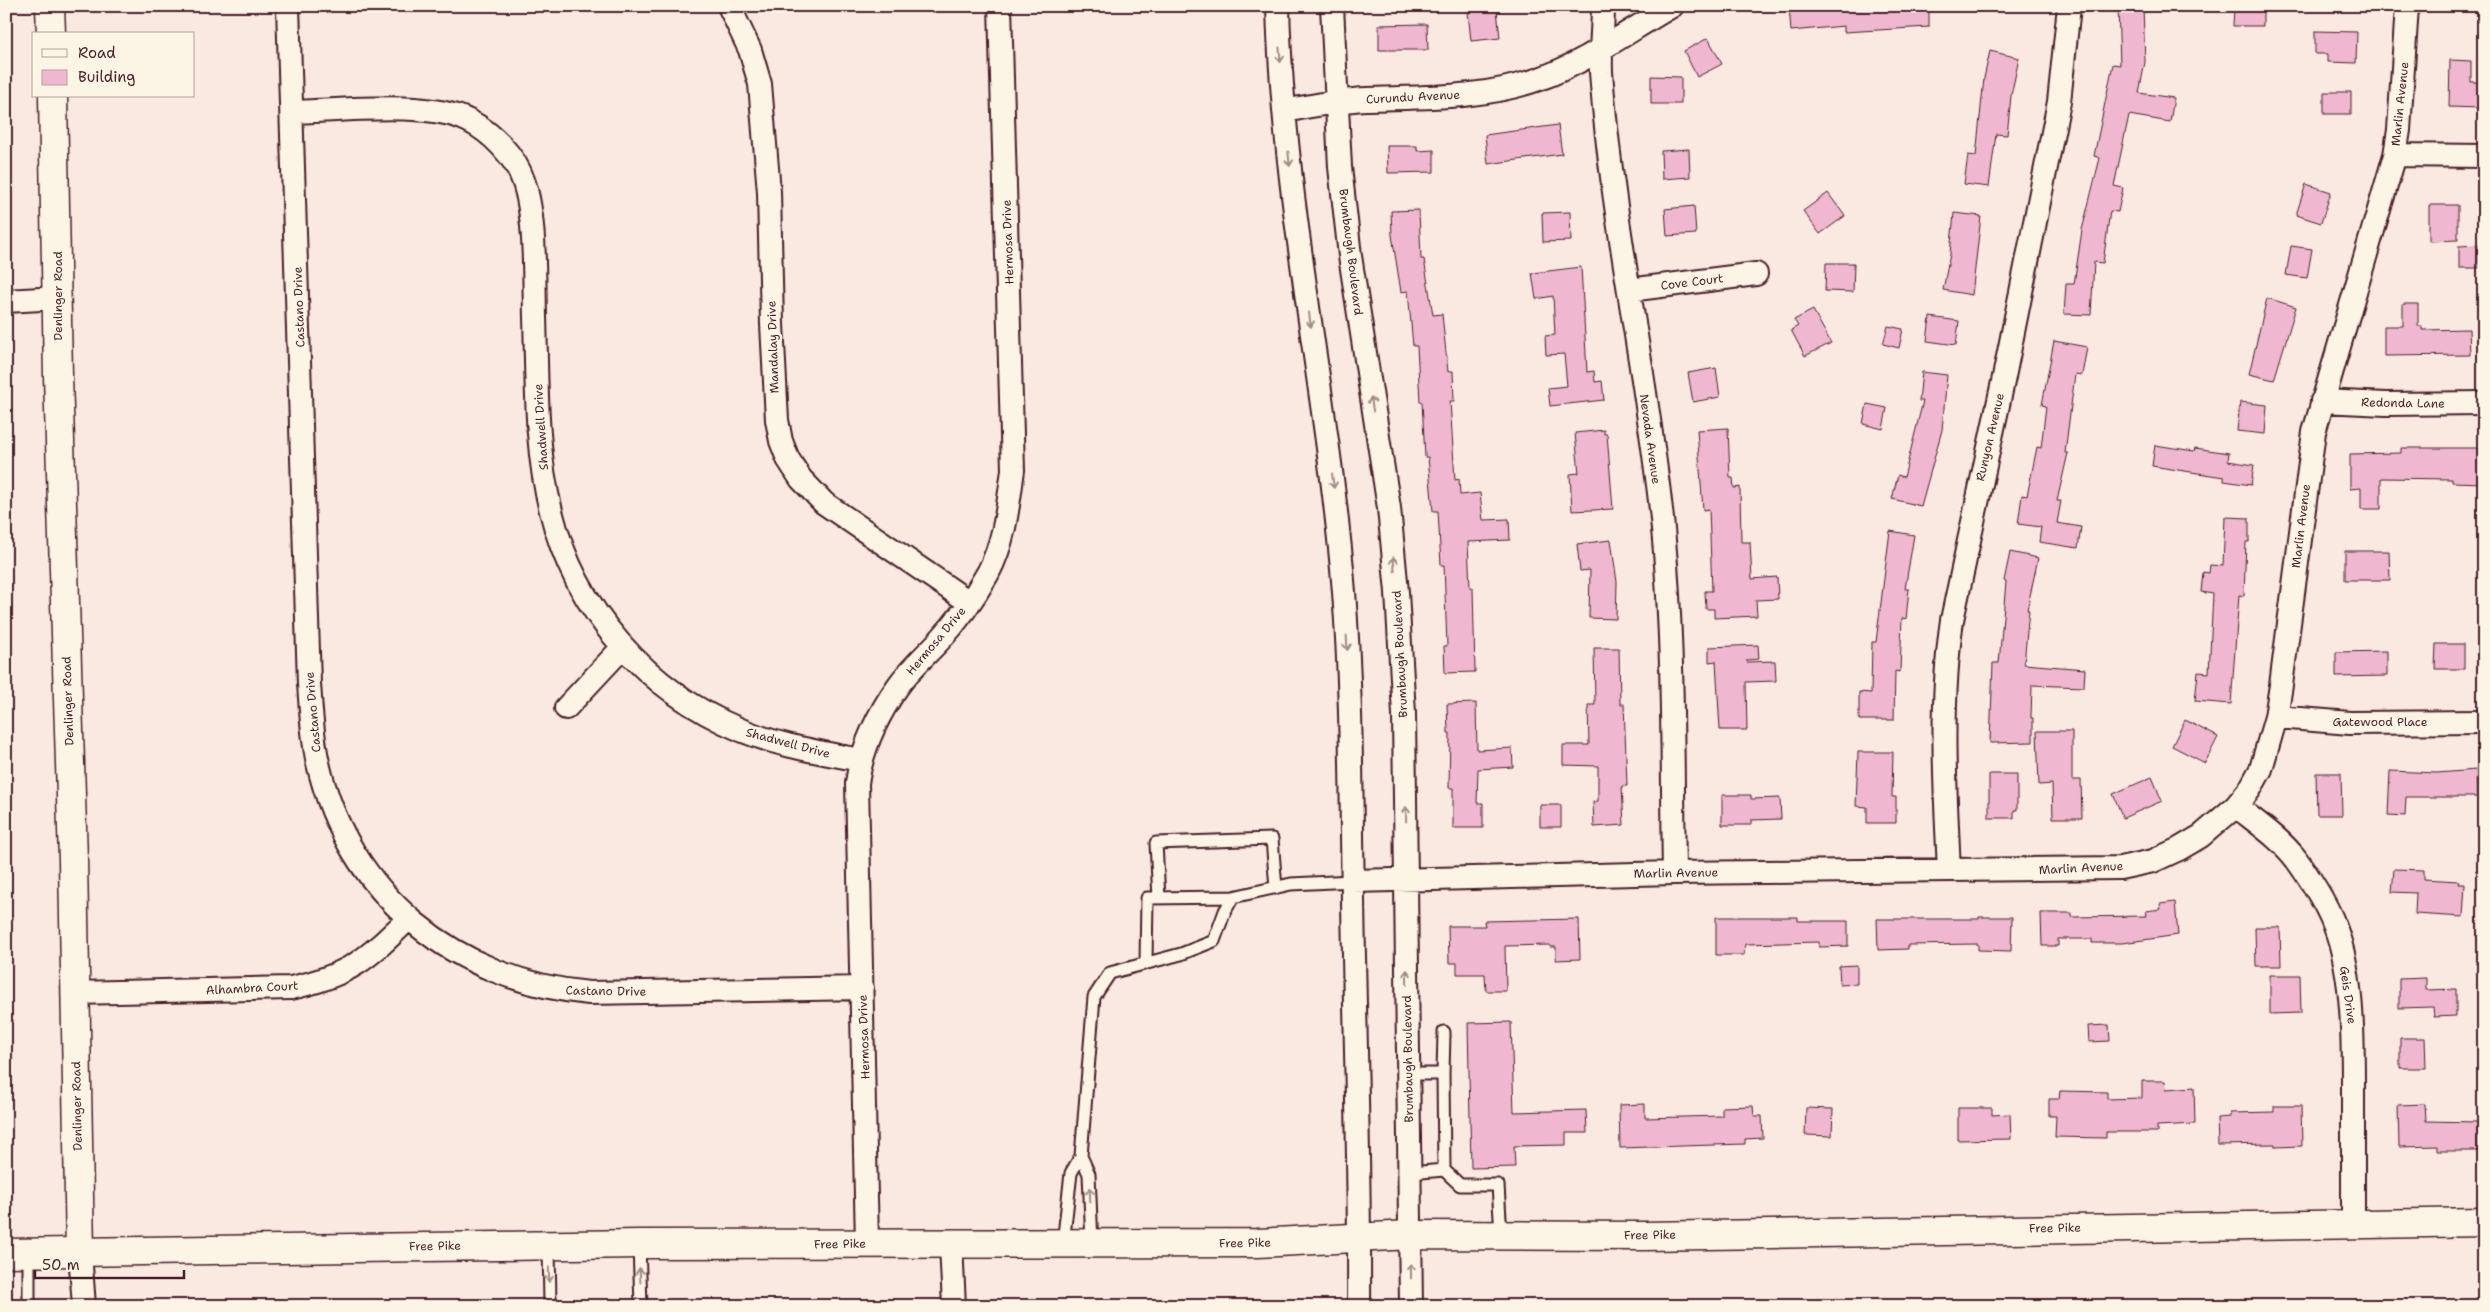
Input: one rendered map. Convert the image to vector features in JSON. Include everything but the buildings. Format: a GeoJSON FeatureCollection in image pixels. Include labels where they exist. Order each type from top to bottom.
{"type":"FeatureCollection","features":[{"type":"Feature","properties":{"kind":"main road"},"geometry":{"type":"LineString","coordinates":[[50,6],[51,32]]}},
{"type":"Feature","properties":{"kind":"main road","name":"Denlinger Road"},"geometry":{"type":"LineString","coordinates":[[53,98],[73,860],[80,1253]]}},
{"type":"Feature","properties":{"kind":"main road","name":"Free Pike"},"geometry":{"type":"LineString","coordinates":[[18,1253],[548,1244],[1257,1243],[1411,1235],[1654,1236],[2484,1222]]}},
{"type":"Feature","properties":{"kind":"street","name":"Castano Drive"},"geometry":{"type":"LineString","coordinates":[[288,6],[309,674],[313,732],[323,779],[340,825],[362,864],[383,892],[408,919],[454,952],[492,971],[523,982],[559,990],[590,993],[862,988]]}},
{"type":"Feature","properties":{"kind":"street","name":"Mandalay Drive"},"geometry":{"type":"LineString","coordinates":[[729,6],[750,50],[760,84],[769,192],[772,324],[777,420],[781,440],[788,459],[801,479],[824,503],[969,602]]}},
{"type":"Feature","properties":{"kind":"street","name":"Hermosa Drive"},"geometry":{"type":"LineString","coordinates":[[867,1243],[857,783],[860,760],[870,732],[898,686],[940,640],[988,573],[999,546],[1007,517],[1013,470],[1000,6]]}},
{"type":"Feature","properties":{"kind":"street"},"geometry":{"type":"LineString","coordinates":[[1278,6],[1284,111],[1295,220],[1333,480],[1344,594],[1351,715],[1359,1306]]}},
{"type":"Feature","properties":{"kind":"street","name":"Brumbaugh Boulevard"},"geometry":{"type":"LineString","coordinates":[[1332,6],[1335,102],[1350,256],[1389,508],[1397,592],[1404,714],[1411,1306]]}},
{"type":"Feature","properties":{"kind":"street","name":"Nevada Avenue"},"geometry":{"type":"LineString","coordinates":[[1602,6],[1603,94],[1662,519],[1671,661],[1674,873]]}},
{"type":"Feature","properties":{"kind":"street","name":"Curundu Avenue"},"geometry":{"type":"LineString","coordinates":[[1284,111],[1365,99],[1443,98],[1500,90],[1538,79],[1573,65],[1672,6]]}},
{"type":"Feature","properties":{"kind":"street","name":"Runyon Avenue"},"geometry":{"type":"LineString","coordinates":[[1949,870],[1945,758],[1947,654],[1954,610],[2004,377],[2059,102],[2069,6]]}},
{"type":"Feature","properties":{"kind":"street","name":"Marlin Avenue"},"geometry":{"type":"LineString","coordinates":[[1353,881],[1674,873],[2120,868],[2153,861],[2201,836],[2236,806],[2250,789],[2261,769],[2276,717],[2307,476],[2322,401],[2395,155],[2400,130],[2407,6]]}},
{"type":"Feature","properties":{"kind":"street","name":"Shadwell Drive"},"geometry":{"type":"LineString","coordinates":[[292,112],[423,109],[446,113],[467,120],[498,142],[512,160],[523,180],[529,208],[533,250],[538,416],[543,470],[551,511],[568,563],[582,592],[600,620],[622,648],[675,694],[707,714],[739,729],[805,749],[860,760]]}},
{"type":"Feature","properties":{"kind":"street"},"geometry":{"type":"LineString","coordinates":[[2395,155],[2484,156]]}},
{"type":"Feature","properties":{"kind":"street","name":"Cove Court"},"geometry":{"type":"LineString","coordinates":[[1629,290],[1756,274]]}},
{"type":"Feature","properties":{"kind":"street"},"geometry":{"type":"LineString","coordinates":[[6,301],[58,298]]}},
{"type":"Feature","properties":{"kind":"street","name":"Redonda Lane"},"geometry":{"type":"LineString","coordinates":[[2322,401],[2386,404],[2484,403]]}},
{"type":"Feature","properties":{"kind":"street"},"geometry":{"type":"LineString","coordinates":[[566,708],[622,648]]}},
{"type":"Feature","properties":{"kind":"street","name":"Gatewood Place"},"geometry":{"type":"LineString","coordinates":[[2276,717],[2350,723],[2484,722]]}},
{"type":"Feature","properties":{"kind":"street","name":"Geis Drive"},"geometry":{"type":"LineString","coordinates":[[2236,806],[2281,842],[2295,858],[2314,885],[2332,918],[2340,945],[2348,987],[2353,1030],[2354,1223]]}},
{"type":"Feature","properties":{"kind":"street","name":"Alhambra Court"},"geometry":{"type":"LineString","coordinates":[[74,993],[291,988],[317,982],[363,961],[408,919]]}},
{"type":"Feature","properties":{"kind":"street"},"geometry":{"type":"LineString","coordinates":[[951,1244],[954,1306]]}},
{"type":"Feature","properties":{"kind":"street","name":"Denlinger Road"},"geometry":{"type":"LineString","coordinates":[[80,1253],[84,1306]]}},
{"type":"Feature","properties":{"kind":"lane"},"geometry":{"type":"LineString","coordinates":[[1159,898],[1156,842],[1272,839],[1276,888]]}},
{"type":"Feature","properties":{"kind":"lane"},"geometry":{"type":"LineString","coordinates":[[1146,963],[1147,898],[1234,898],[1291,884],[1353,881]]}},
{"type":"Feature","properties":{"kind":"lane"},"geometry":{"type":"LineString","coordinates":[[1063,1244],[1071,1173],[1081,1156],[1094,997],[1110,973],[1181,954],[1214,941],[1225,911],[1234,898]]}},
{"type":"Feature","properties":{"kind":"lane"},"geometry":{"type":"LineString","coordinates":[[1444,1032],[1444,1170],[1460,1185],[1498,1185],[1501,1235]]}},
{"type":"Feature","properties":{"kind":"lane"},"geometry":{"type":"LineString","coordinates":[[1408,1074],[1443,1074]]}},
{"type":"Feature","properties":{"kind":"lane"},"geometry":{"type":"LineString","coordinates":[[1081,1156],[1089,1174],[1092,1244]]}},
{"type":"Feature","properties":{"kind":"lane"},"geometry":{"type":"LineString","coordinates":[[1410,1173],[1444,1170]]}},
{"type":"Feature","properties":{"kind":"lane"},"geometry":{"type":"LineString","coordinates":[[548,1244],[550,1306]]}},
{"type":"Feature","properties":{"kind":"lane"},"geometry":{"type":"LineString","coordinates":[[639,1244],[641,1306]]}},
{"type":"Feature","properties":{"kind":"lane"},"geometry":{"type":"LineString","coordinates":[[18,1253],[29,1306]]}}]}
